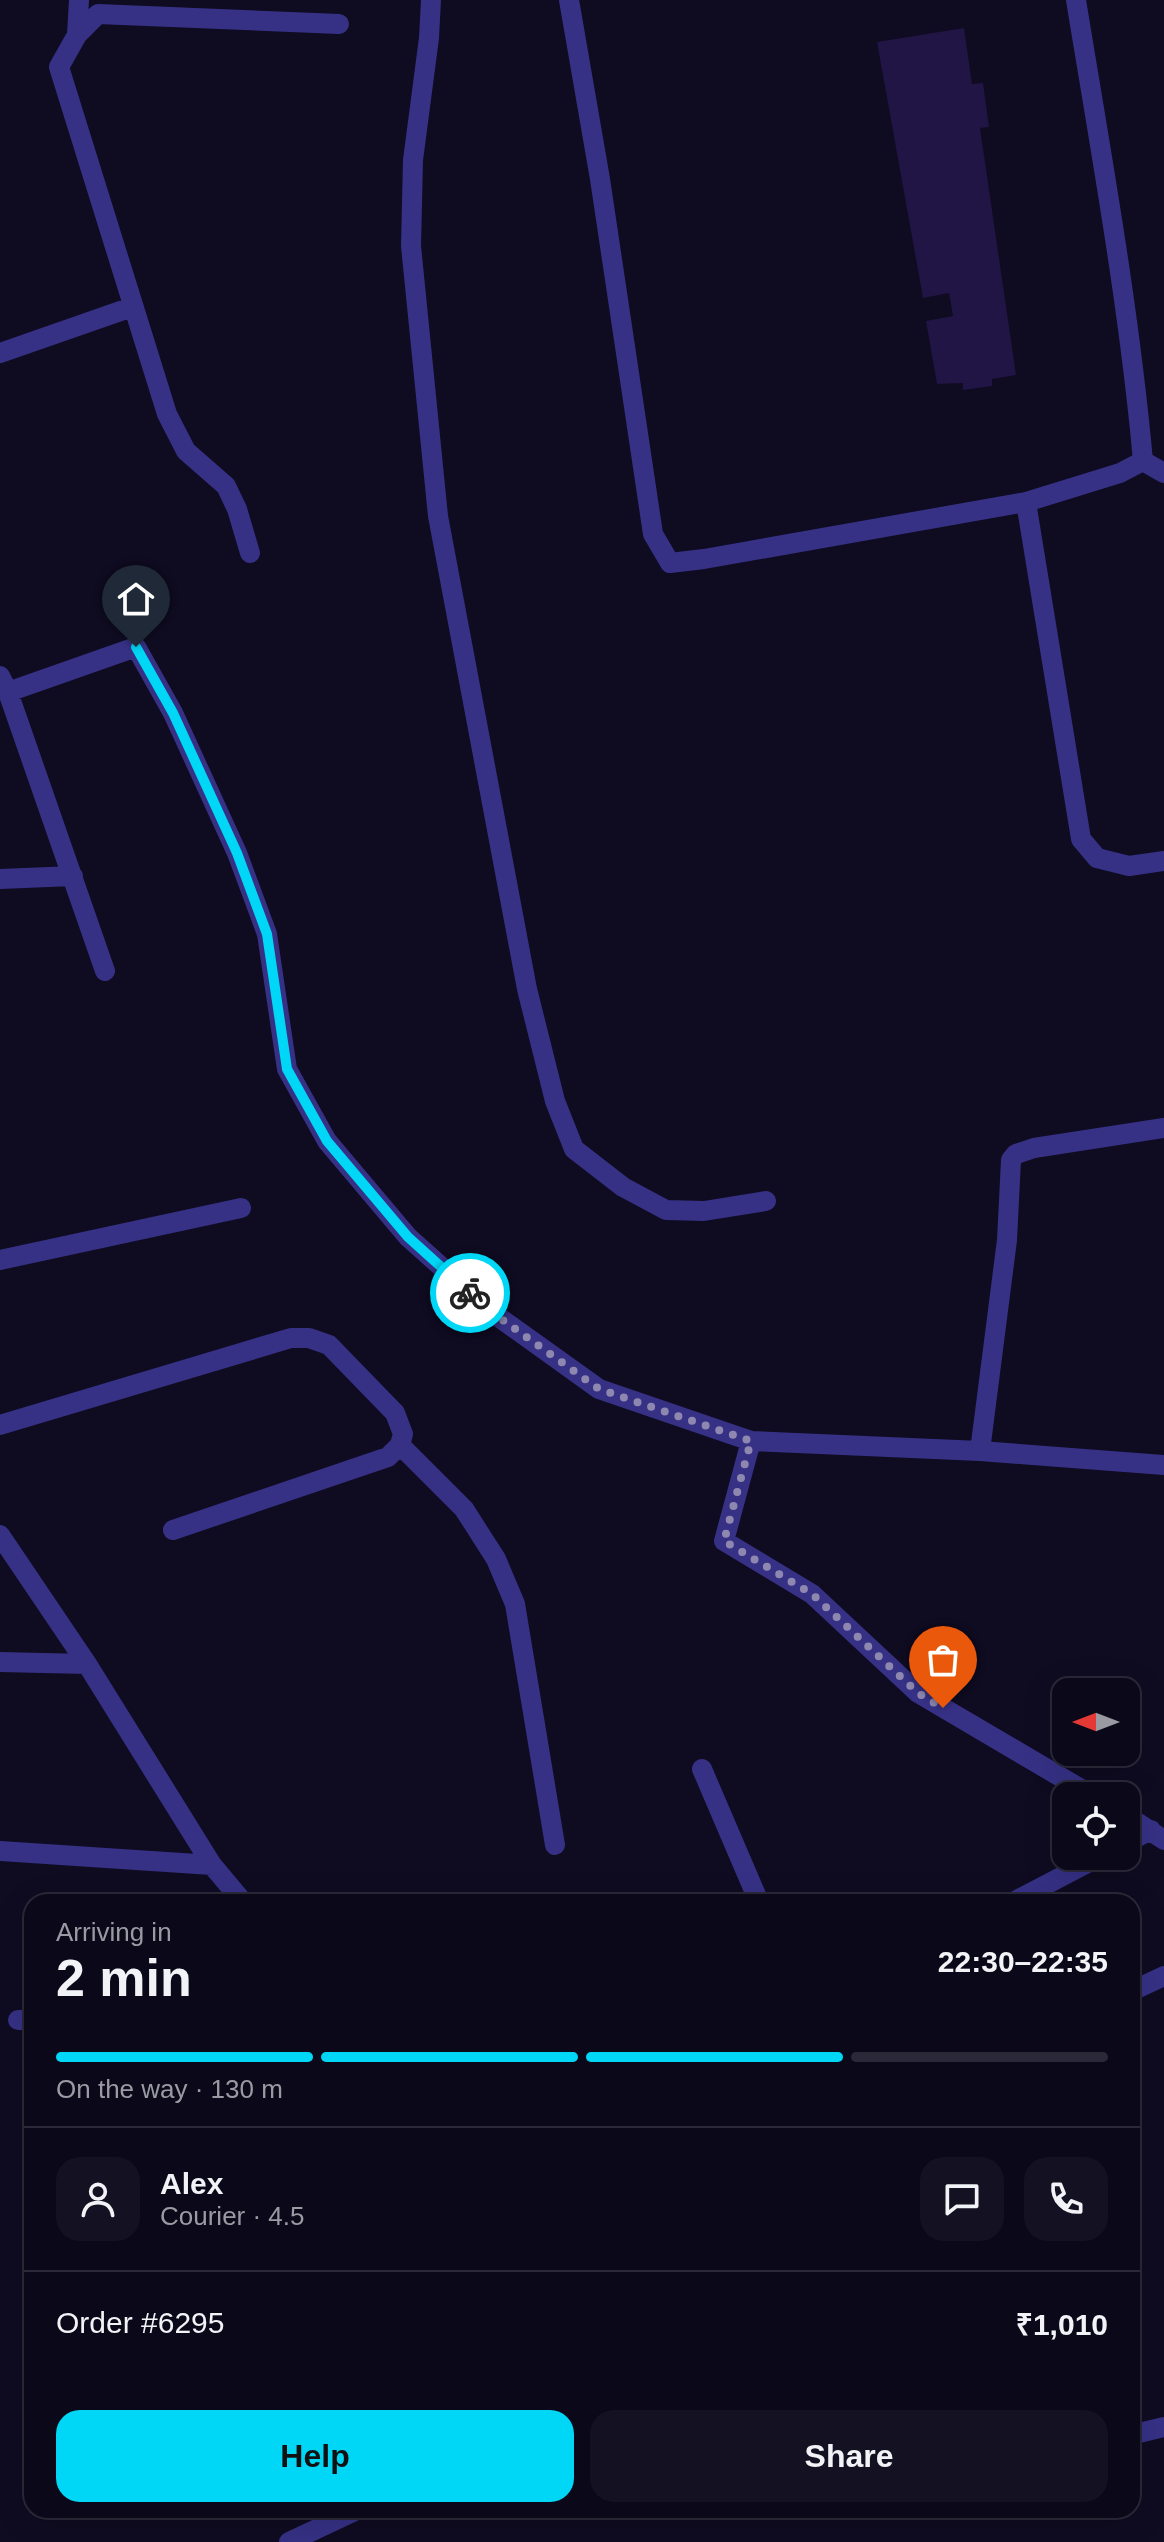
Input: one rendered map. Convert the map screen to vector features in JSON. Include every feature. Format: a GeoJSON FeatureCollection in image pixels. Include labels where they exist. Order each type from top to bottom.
{"type":"FeatureCollection","features":[{"type":"Feature","properties":{"kind":"street"},"geometry":{"type":"LineString","coordinates":[[77,35],[79,0]]}},
{"type":"Feature","properties":{"kind":"street"},"geometry":{"type":"LineString","coordinates":[[431,0],[413,160],[411,246],[438,516],[527,989],[555,1101],[574,1149],[623,1187],[666,1210],[704,1211],[766,1201]]}},
{"type":"Feature","properties":{"kind":"street"},"geometry":{"type":"LineString","coordinates":[[569,0],[600,179],[653,534],[670,563],[1026,502],[1120,473],[1143,461]]}},
{"type":"Feature","properties":{"kind":"street"},"geometry":{"type":"LineString","coordinates":[[1076,0],[1138,398],[1143,461]]}},
{"type":"Feature","properties":{"kind":"street"},"geometry":{"type":"LineString","coordinates":[[250,553],[237,509],[226,486],[186,451],[173,429],[132,307],[59,67],[77,35],[98,14],[339,24]]}},
{"type":"Feature","properties":{"kind":"street"},"geometry":{"type":"LineString","coordinates":[[0,353],[132,307]]}},
{"type":"Feature","properties":{"kind":"street"},"geometry":{"type":"LineString","coordinates":[[1143,461],[1164,473]]}},
{"type":"Feature","properties":{"kind":"street"},"geometry":{"type":"LineString","coordinates":[[1026,502],[1081,839],[1097,858],[1129,866],[1164,861]]}},
{"type":"Feature","properties":{"kind":"street"},"geometry":{"type":"LineString","coordinates":[[105,971],[4,684],[136,647],[173,713],[237,853],[267,934],[287,1069],[327,1141],[408,1237],[493,1313],[599,1389],[751,1441],[980,1451],[1164,1465]]}},
{"type":"Feature","properties":{"kind":"street"},"geometry":{"type":"LineString","coordinates":[[0,879],[73,876]]}},
{"type":"Feature","properties":{"kind":"street"},"geometry":{"type":"LineString","coordinates":[[980,1451],[1007,1240],[1011,1160],[1016,1154],[1034,1148],[1164,1128]]}},
{"type":"Feature","properties":{"kind":"street"},"geometry":{"type":"LineString","coordinates":[[0,1260],[241,1208]]}},
{"type":"Feature","properties":{"kind":"street"},"geometry":{"type":"LineString","coordinates":[[0,1425],[291,1338],[309,1338],[329,1345],[395,1413],[403,1434],[400,1445],[388,1457],[173,1530]]}},
{"type":"Feature","properties":{"kind":"street"},"geometry":{"type":"LineString","coordinates":[[751,1441],[724,1541],[812,1594],[918,1693],[1069,1782]]}},
{"type":"Feature","properties":{"kind":"street"},"geometry":{"type":"LineString","coordinates":[[400,1445],[464,1509],[496,1559],[515,1604],[555,1845]]}},
{"type":"Feature","properties":{"kind":"street"},"geometry":{"type":"LineString","coordinates":[[0,1535],[87,1664],[212,1865],[236,1894]]}},
{"type":"Feature","properties":{"kind":"street"},"geometry":{"type":"LineString","coordinates":[[0,1662],[87,1664]]}},
{"type":"Feature","properties":{"kind":"street"},"geometry":{"type":"LineString","coordinates":[[702,1769],[756,1894]]}},
{"type":"Feature","properties":{"kind":"street"},"geometry":{"type":"LineString","coordinates":[[1140,1824],[1158,1835]]}},
{"type":"Feature","properties":{"kind":"street"},"geometry":{"type":"LineString","coordinates":[[0,1851],[212,1865]]}},
{"type":"Feature","properties":{"kind":"street"},"geometry":{"type":"LineString","coordinates":[[1028,1894],[1074,1870]]}},
{"type":"Feature","properties":{"kind":"street"},"geometry":{"type":"LineString","coordinates":[[1140,1987],[1164,1976]]}},
{"type":"Feature","properties":{"kind":"street"},"geometry":{"type":"LineString","coordinates":[[1140,2433],[1163,2430]]}},
{"type":"Feature","properties":{"kind":"street"},"geometry":{"type":"LineString","coordinates":[[289,2542],[340,2518]]}},
{"type":"Feature","properties":{"kind":"building"},"geometry":{"type":"Polygon","coordinates":[[[964,28],[972,84],[983,83],[989,127],[980,128],[1016,375],[992,379],[992,386],[963,390],[963,383],[937,384],[926,321],[953,316],[949,293],[923,298],[877,42],[964,28]]]}},
{"type":"Feature","properties":{"kind":"way so far"},"geometry":{"type":"LineString","coordinates":[[470,1293],[599,1389],[751,1441],[724,1541],[812,1594],[918,1693],[943,1708]]}},
{"type":"Feature","properties":{"kind":"route"},"geometry":{"type":"LineString","coordinates":[[136,647],[173,713],[237,853],[267,934],[287,1069],[327,1141],[408,1237],[470,1293]]}}]}
